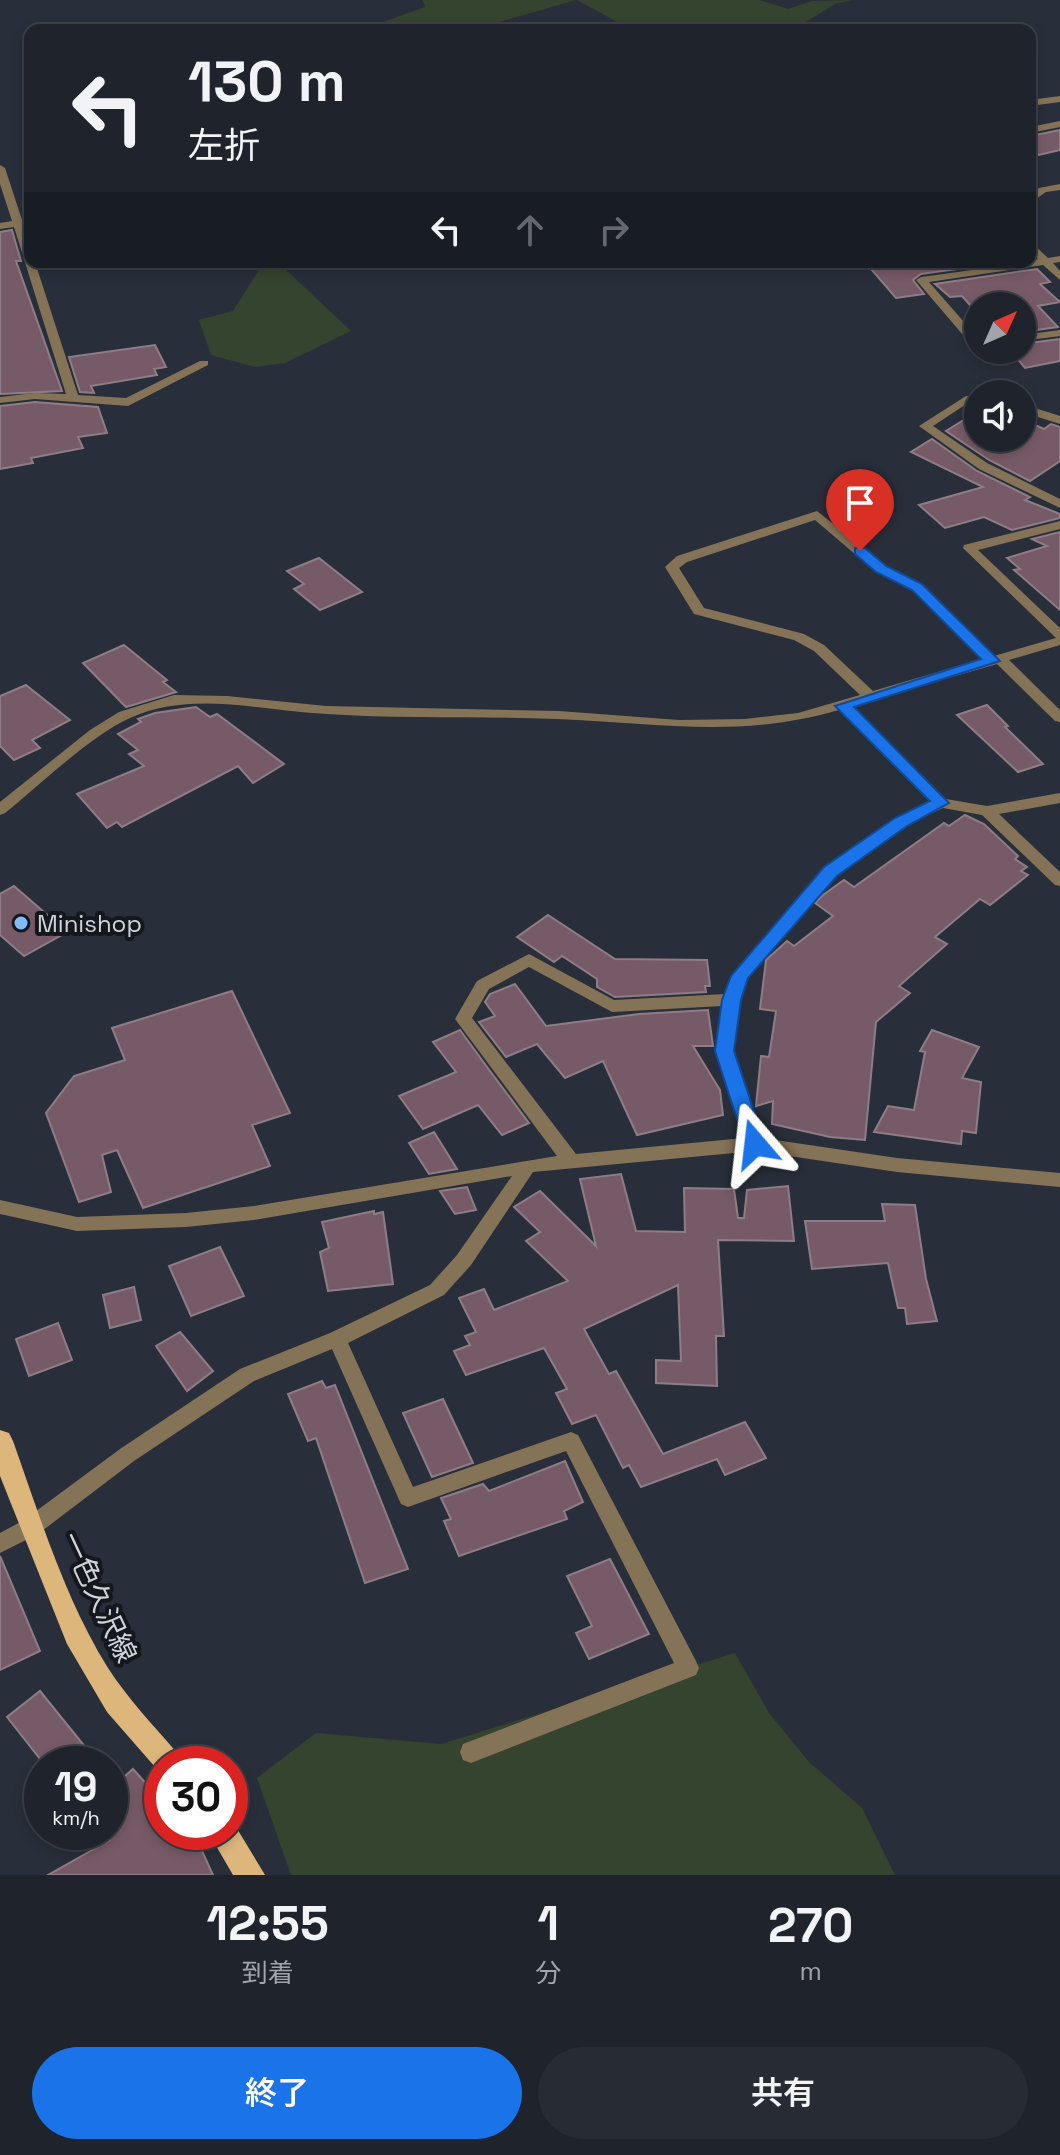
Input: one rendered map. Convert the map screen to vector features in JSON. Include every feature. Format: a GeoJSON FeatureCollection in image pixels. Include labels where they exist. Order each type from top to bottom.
{"type":"FeatureCollection","features":[{"type":"Feature","properties":{"kind":"main road","name":"一色久沢線"},"geometry":{"type":"LineString","coordinates":[[0,1441],[31,1527],[90,1663],[112,1696],[153,1746]]}},
{"type":"Feature","properties":{"kind":"main road"},"geometry":{"type":"LineString","coordinates":[[234,1850],[250,1875]]}},
{"type":"Feature","properties":{"kind":"street"},"geometry":{"type":"LineString","coordinates":[[1036,102],[1060,99]]}},
{"type":"Feature","properties":{"kind":"street"},"geometry":{"type":"LineString","coordinates":[[1036,129],[1060,124]]}},
{"type":"Feature","properties":{"kind":"street"},"geometry":{"type":"LineString","coordinates":[[0,168],[24,223],[0,226]]}},
{"type":"Feature","properties":{"kind":"street"},"geometry":{"type":"LineString","coordinates":[[1036,186],[1043,190]]}},
{"type":"Feature","properties":{"kind":"street"},"geometry":{"type":"LineString","coordinates":[[1036,195],[1043,190],[1060,187]]}},
{"type":"Feature","properties":{"kind":"street"},"geometry":{"type":"LineString","coordinates":[[1036,251],[1060,277]]}},
{"type":"Feature","properties":{"kind":"street"},"geometry":{"type":"LineString","coordinates":[[1036,263],[1060,259]]}},
{"type":"Feature","properties":{"kind":"street"},"geometry":{"type":"LineString","coordinates":[[37,268],[73,399]]}},
{"type":"Feature","properties":{"kind":"street"},"geometry":{"type":"LineString","coordinates":[[954,268],[958,274]]}},
{"type":"Feature","properties":{"kind":"street"},"geometry":{"type":"LineString","coordinates":[[964,330],[921,280],[1002,268]]}},
{"type":"Feature","properties":{"kind":"street"},"geometry":{"type":"LineString","coordinates":[[1036,336],[1060,333]]}},
{"type":"Feature","properties":{"kind":"street"},"geometry":{"type":"LineString","coordinates":[[0,400],[35,396],[128,402],[204,363]]}},
{"type":"Feature","properties":{"kind":"street"},"geometry":{"type":"LineString","coordinates":[[964,400],[925,426],[983,466],[1060,504]]}},
{"type":"Feature","properties":{"kind":"street"},"geometry":{"type":"LineString","coordinates":[[1036,412],[1060,420]]}},
{"type":"Feature","properties":{"kind":"street"},"geometry":{"type":"LineString","coordinates":[[871,697],[819,648],[799,637],[699,611],[672,567],[682,559],[817,515],[881,569],[917,587],[1060,718]]}},
{"type":"Feature","properties":{"kind":"street"},"geometry":{"type":"LineString","coordinates":[[0,810],[95,733],[124,715],[174,699],[227,700],[326,710],[559,715],[679,724],[745,723],[799,717],[843,706],[1060,638],[969,548],[1060,525]]}},
{"type":"Feature","properties":{"kind":"street"},"geometry":{"type":"LineString","coordinates":[[843,706],[941,803],[987,811],[1060,798]]}},
{"type":"Feature","properties":{"kind":"street"},"geometry":{"type":"LineString","coordinates":[[755,1144],[724,1051],[731,1000],[740,976],[830,872],[901,822],[941,803]]}},
{"type":"Feature","properties":{"kind":"street"},"geometry":{"type":"LineString","coordinates":[[987,811],[1060,881]]}},
{"type":"Feature","properties":{"kind":"street"},"geometry":{"type":"LineString","coordinates":[[571,1161],[463,1019],[483,985],[529,960],[612,1006],[731,1000]]}},
{"type":"Feature","properties":{"kind":"street"},"geometry":{"type":"LineString","coordinates":[[0,1207],[77,1224],[186,1220],[254,1213],[528,1166],[755,1144],[897,1165],[1060,1180]]}},
{"type":"Feature","properties":{"kind":"street"},"geometry":{"type":"LineString","coordinates":[[0,1544],[31,1527],[127,1455],[247,1375],[337,1339],[437,1290],[464,1260],[528,1166]]}},
{"type":"Feature","properties":{"kind":"street"},"geometry":{"type":"LineString","coordinates":[[337,1339],[408,1498],[571,1441],[688,1668],[471,1752]]}},
{"type":"Feature","properties":{"kind":"green space"},"geometry":{"type":"Polygon","coordinates":[[[423,0],[576,0],[493,24],[378,24],[425,7],[423,0]]]}},
{"type":"Feature","properties":{"kind":"green space"},"geometry":{"type":"Polygon","coordinates":[[[577,0],[760,0],[788,9],[812,1],[852,0],[835,4],[803,24],[621,24],[577,0]]]}},
{"type":"Feature","properties":{"kind":"green space"},"geometry":{"type":"Polygon","coordinates":[[[260,268],[286,268],[351,331],[285,363],[255,367],[211,355],[199,320],[233,311],[260,268]]]}},
{"type":"Feature","properties":{"kind":"green space"},"geometry":{"type":"Polygon","coordinates":[[[735,1653],[769,1713],[809,1762],[862,1808],[895,1875],[291,1875],[257,1778],[316,1733],[441,1744],[735,1653]]]}},
{"type":"Feature","properties":{"kind":"building"},"geometry":{"type":"Polygon","coordinates":[[[1060,130],[1060,150],[1036,156],[1036,135],[1060,130]]]}},
{"type":"Feature","properties":{"kind":"building"},"geometry":{"type":"Polygon","coordinates":[[[12,230],[21,261],[16,261],[62,391],[0,394],[0,232],[12,230]]]}},
{"type":"Feature","properties":{"kind":"building"},"geometry":{"type":"Polygon","coordinates":[[[870,268],[964,268],[921,274],[913,280],[924,294],[896,298],[870,268]]]}},
{"type":"Feature","properties":{"kind":"building"},"geometry":{"type":"Polygon","coordinates":[[[1037,269],[1050,282],[1040,284],[1060,302],[1038,306],[1058,327],[1036,330],[1036,292],[964,292],[964,298],[950,297],[935,284],[1037,269]]]}},
{"type":"Feature","properties":{"kind":"building"},"geometry":{"type":"Polygon","coordinates":[[[1060,339],[1060,361],[1025,368],[1022,364],[1036,364],[1036,342],[1060,339]]]}},
{"type":"Feature","properties":{"kind":"building"},"geometry":{"type":"Polygon","coordinates":[[[155,345],[166,367],[154,369],[157,375],[91,386],[94,393],[80,392],[69,357],[155,345]]]}},
{"type":"Feature","properties":{"kind":"building"},"geometry":{"type":"Polygon","coordinates":[[[35,402],[98,407],[107,433],[78,437],[83,448],[31,458],[33,463],[0,469],[0,406],[35,402]]]}},
{"type":"Feature","properties":{"kind":"building"},"geometry":{"type":"Polygon","coordinates":[[[964,420],[964,443],[946,431],[964,420]]]}},
{"type":"Feature","properties":{"kind":"building"},"geometry":{"type":"Polygon","coordinates":[[[1051,424],[1060,427],[1060,461],[1030,481],[977,452],[1036,452],[1036,425],[1044,429],[1051,424]]]}},
{"type":"Feature","properties":{"kind":"building"},"geometry":{"type":"Polygon","coordinates":[[[932,439],[977,471],[1030,497],[1025,500],[1060,514],[1060,518],[1012,530],[984,517],[945,528],[919,505],[983,487],[911,452],[932,439]]]}},
{"type":"Feature","properties":{"kind":"building"},"geometry":{"type":"Polygon","coordinates":[[[1060,532],[1060,610],[1014,570],[1020,569],[1007,558],[1047,546],[1032,539],[1060,532]]]}},
{"type":"Feature","properties":{"kind":"building"},"geometry":{"type":"Polygon","coordinates":[[[319,558],[362,592],[320,610],[294,589],[304,584],[287,571],[319,558]]]}},
{"type":"Feature","properties":{"kind":"building"},"geometry":{"type":"Polygon","coordinates":[[[124,645],[167,680],[163,682],[176,692],[126,707],[83,663],[124,645]]]}},
{"type":"Feature","properties":{"kind":"building"},"geometry":{"type":"Polygon","coordinates":[[[26,685],[70,720],[32,740],[40,748],[14,760],[0,746],[0,696],[26,685]]]}},
{"type":"Feature","properties":{"kind":"building"},"geometry":{"type":"Polygon","coordinates":[[[987,705],[1043,764],[1018,772],[957,715],[987,705]]]}},
{"type":"Feature","properties":{"kind":"building"},"geometry":{"type":"Polygon","coordinates":[[[196,707],[210,717],[217,714],[284,764],[253,783],[238,766],[122,827],[117,822],[107,828],[77,794],[144,766],[129,754],[138,750],[118,734],[141,722],[138,719],[155,713],[196,707]]]}},
{"type":"Feature","properties":{"kind":"building"},"geometry":{"type":"Polygon","coordinates":[[[965,815],[984,824],[1018,856],[1015,859],[1027,867],[1021,871],[1028,875],[990,905],[980,899],[935,937],[947,944],[899,986],[910,993],[876,1022],[865,1140],[830,1137],[772,1124],[773,1101],[756,1106],[761,1056],[769,1057],[776,1011],[760,1009],[766,960],[787,941],[794,946],[833,916],[815,903],[823,895],[844,880],[854,887],[944,823],[949,826],[965,815]]]}},
{"type":"Feature","properties":{"kind":"building"},"geometry":{"type":"Polygon","coordinates":[[[14,886],[67,932],[24,956],[0,935],[0,894],[14,886]]]}},
{"type":"Feature","properties":{"kind":"building"},"geometry":{"type":"Polygon","coordinates":[[[548,915],[615,959],[707,960],[710,986],[705,986],[706,992],[615,997],[597,987],[597,979],[562,956],[554,962],[517,937],[548,915]]]}},
{"type":"Feature","properties":{"kind":"building"},"geometry":{"type":"Polygon","coordinates":[[[515,984],[546,1026],[639,1014],[708,1010],[713,1046],[693,1046],[720,1090],[723,1115],[637,1135],[603,1061],[565,1078],[537,1044],[506,1057],[479,1022],[495,1016],[485,1002],[490,994],[515,984]]]}},
{"type":"Feature","properties":{"kind":"building"},"geometry":{"type":"Polygon","coordinates":[[[232,991],[290,1113],[252,1125],[270,1166],[143,1208],[117,1150],[102,1155],[111,1192],[79,1202],[46,1113],[74,1076],[125,1060],[112,1028],[232,991]]]}},
{"type":"Feature","properties":{"kind":"building"},"geometry":{"type":"Polygon","coordinates":[[[460,1030],[529,1123],[502,1135],[478,1105],[423,1129],[399,1096],[456,1072],[433,1042],[460,1030]]]}},
{"type":"Feature","properties":{"kind":"building"},"geometry":{"type":"Polygon","coordinates":[[[932,1030],[979,1047],[962,1078],[981,1082],[976,1133],[962,1131],[961,1144],[874,1132],[888,1106],[914,1110],[925,1052],[920,1051],[932,1030]]]}},
{"type":"Feature","properties":{"kind":"building"},"geometry":{"type":"Polygon","coordinates":[[[434,1132],[457,1169],[429,1174],[409,1143],[434,1132]]]}},
{"type":"Feature","properties":{"kind":"building"},"geometry":{"type":"Polygon","coordinates":[[[621,1174],[636,1231],[685,1232],[684,1188],[734,1189],[738,1218],[744,1218],[747,1190],[788,1186],[794,1241],[718,1240],[724,1336],[716,1336],[717,1386],[656,1383],[656,1360],[681,1361],[678,1285],[584,1329],[609,1374],[616,1371],[663,1454],[745,1422],[766,1458],[725,1475],[717,1459],[641,1487],[629,1465],[623,1468],[596,1415],[572,1424],[556,1393],[567,1389],[544,1348],[466,1375],[454,1351],[470,1345],[465,1336],[476,1332],[459,1298],[484,1289],[494,1310],[568,1281],[526,1241],[540,1232],[514,1207],[540,1191],[596,1246],[580,1179],[621,1174]]]}},
{"type":"Feature","properties":{"kind":"building"},"geometry":{"type":"Polygon","coordinates":[[[467,1187],[476,1210],[455,1214],[440,1191],[467,1187]]]}},
{"type":"Feature","properties":{"kind":"building"},"geometry":{"type":"Polygon","coordinates":[[[882,1204],[915,1205],[926,1279],[937,1321],[907,1324],[905,1308],[898,1308],[888,1263],[812,1269],[805,1221],[885,1221],[882,1204]]]}},
{"type":"Feature","properties":{"kind":"building"},"geometry":{"type":"Polygon","coordinates":[[[374,1211],[374,1214],[383,1212],[393,1284],[328,1291],[320,1252],[329,1248],[322,1222],[374,1211]]]}},
{"type":"Feature","properties":{"kind":"building"},"geometry":{"type":"Polygon","coordinates":[[[220,1247],[244,1296],[191,1316],[169,1266],[220,1247]]]}},
{"type":"Feature","properties":{"kind":"building"},"geometry":{"type":"Polygon","coordinates":[[[134,1287],[141,1320],[110,1328],[103,1295],[134,1287]]]}},
{"type":"Feature","properties":{"kind":"building"},"geometry":{"type":"Polygon","coordinates":[[[58,1323],[72,1360],[29,1376],[16,1339],[58,1323]]]}},
{"type":"Feature","properties":{"kind":"building"},"geometry":{"type":"Polygon","coordinates":[[[180,1332],[213,1371],[187,1391],[156,1346],[180,1332]]]}},
{"type":"Feature","properties":{"kind":"building"},"geometry":{"type":"Polygon","coordinates":[[[322,1381],[326,1388],[335,1385],[408,1569],[365,1583],[316,1438],[308,1441],[288,1394],[322,1381]]]}},
{"type":"Feature","properties":{"kind":"building"},"geometry":{"type":"Polygon","coordinates":[[[443,1399],[473,1463],[432,1477],[403,1413],[443,1399]]]}},
{"type":"Feature","properties":{"kind":"building"},"geometry":{"type":"Polygon","coordinates":[[[565,1461],[583,1502],[564,1511],[567,1519],[459,1556],[444,1521],[451,1519],[441,1498],[483,1484],[489,1491],[565,1461]]]}},
{"type":"Feature","properties":{"kind":"building"},"geometry":{"type":"Polygon","coordinates":[[[0,1556],[40,1651],[0,1670],[0,1556]]]}},
{"type":"Feature","properties":{"kind":"building"},"geometry":{"type":"Polygon","coordinates":[[[610,1559],[649,1634],[589,1659],[576,1633],[592,1626],[567,1576],[610,1559]]]}},
{"type":"Feature","properties":{"kind":"building"},"geometry":{"type":"Polygon","coordinates":[[[40,1691],[84,1746],[30,1746],[7,1717],[40,1691]]]}},
{"type":"Feature","properties":{"kind":"building"},"geometry":{"type":"Polygon","coordinates":[[[133,1769],[144,1781],[144,1850],[202,1850],[213,1875],[48,1875],[92,1850],[128,1850],[128,1773],[133,1769]]]}},
{"type":"Feature","properties":{"kind":"place","name":"Minishop"},"geometry":{"type":"Point","coordinates":[21,923]}},
{"type":"Feature","properties":{"kind":"route"},"geometry":{"type":"LineString","coordinates":[[755,1144],[724,1051],[731,1000],[740,976],[830,872],[901,822],[941,803],[843,706],[992,661],[917,587],[881,569],[860,551]]}}]}
